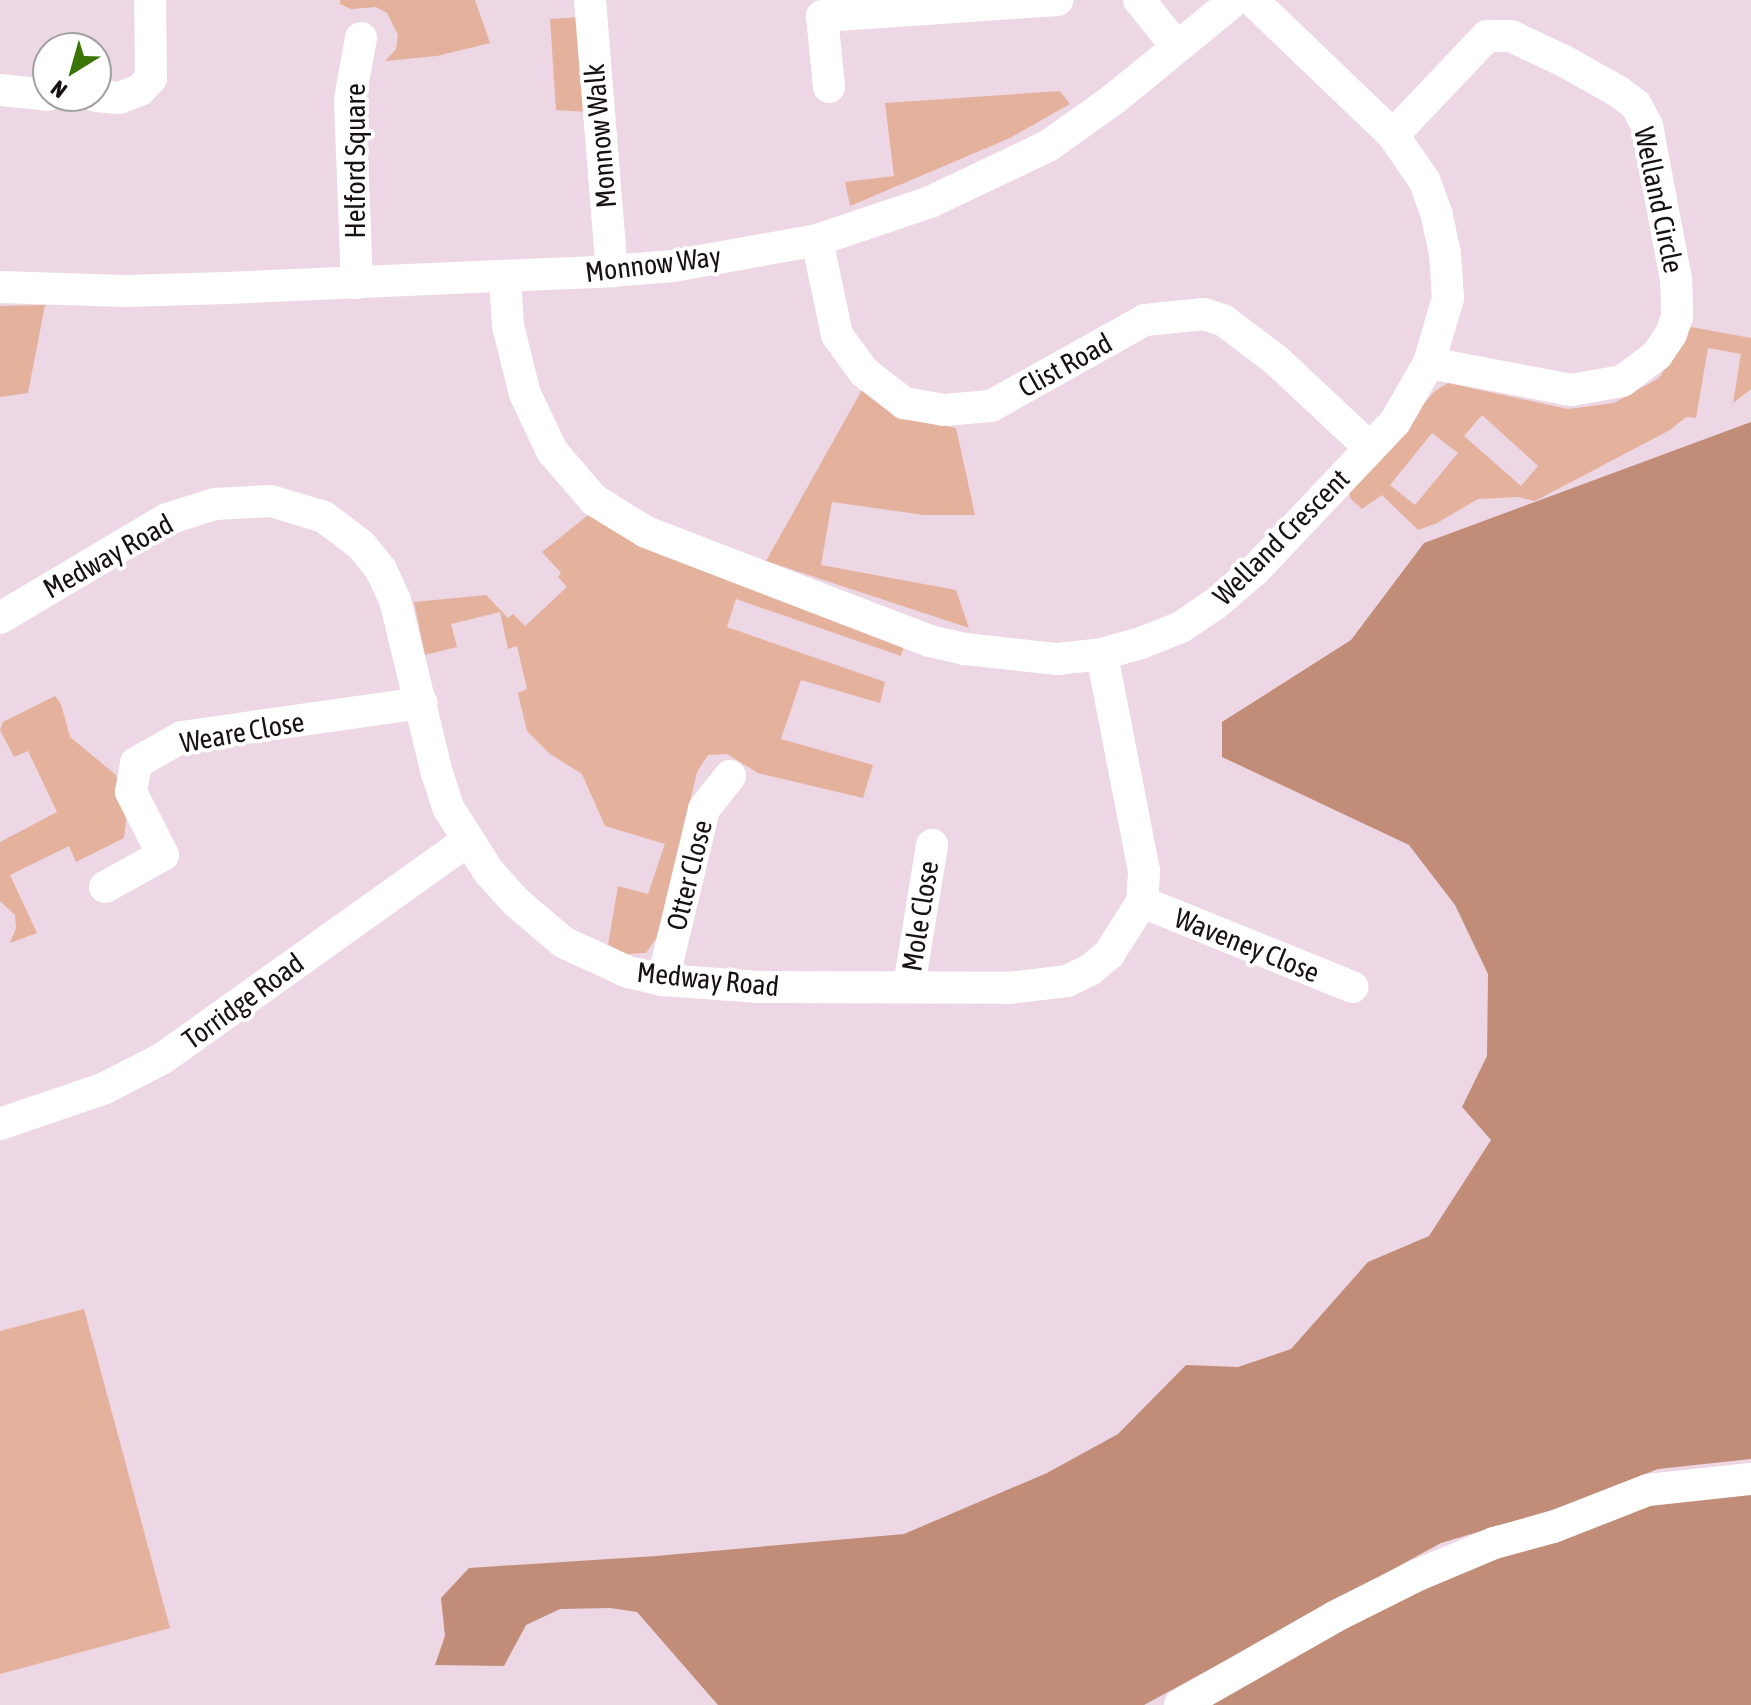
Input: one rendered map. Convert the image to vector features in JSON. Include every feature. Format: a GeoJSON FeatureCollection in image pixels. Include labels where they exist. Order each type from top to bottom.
{"type":"FeatureCollection","features":[{"type":"Feature","properties":{"kind":"street"},"geometry":{"type":"LineString","coordinates":[[112,97],[140,90],[151,78],[150,0]]}},
{"type":"Feature","properties":{"kind":"street","name":"Monnow Walk"},"geometry":{"type":"LineString","coordinates":[[590,0],[599,144],[612,271]]}},
{"type":"Feature","properties":{"kind":"street"},"geometry":{"type":"LineString","coordinates":[[829,87],[822,16],[1057,0]]}},
{"type":"Feature","properties":{"kind":"street"},"geometry":{"type":"LineString","coordinates":[[1139,0],[1177,47]]}},
{"type":"Feature","properties":{"kind":"street","name":"Monnow Way"},"geometry":{"type":"LineString","coordinates":[[0,287],[126,291],[612,271],[673,266],[817,240],[930,202],[1048,146],[1114,99],[1235,0]]}},
{"type":"Feature","properties":{"kind":"street","name":"Welland Crescent"},"geometry":{"type":"LineString","coordinates":[[505,277],[508,326],[525,394],[552,451],[594,500],[646,532],[930,641],[1013,657],[1057,659],[1102,654],[1181,627],[1214,605],[1255,570],[1395,422],[1429,363],[1442,330],[1448,298],[1445,254],[1437,215],[1424,180],[1393,135],[1252,0]]}},
{"type":"Feature","properties":{"kind":"street","name":"Welland Circle"},"geometry":{"type":"LineString","coordinates":[[1393,135],[1487,36],[1511,36],[1564,61],[1636,105],[1647,126],[1676,279],[1677,316],[1671,334],[1657,355],[1622,381],[1572,390],[1429,363]]}},
{"type":"Feature","properties":{"kind":"street","name":"Helford Square"},"geometry":{"type":"LineString","coordinates":[[357,283],[350,99],[361,38]]}},
{"type":"Feature","properties":{"kind":"street"},"geometry":{"type":"LineString","coordinates":[[0,90],[32,93]]}},
{"type":"Feature","properties":{"kind":"street","name":"Clist Road"},"geometry":{"type":"LineString","coordinates":[[817,240],[837,335],[864,372],[904,403],[944,410],[991,406],[1145,320],[1204,314],[1223,320],[1276,360],[1370,448]]}},
{"type":"Feature","properties":{"kind":"street","name":"Medway Road"},"geometry":{"type":"LineString","coordinates":[[0,618],[167,519],[215,504],[284,503],[324,517],[361,545],[381,570],[395,600],[437,773],[449,809],[467,841],[516,902],[563,942],[615,968],[663,980],[759,987],[1008,988],[1067,981],[1090,970],[1109,954],[1142,902]]}},
{"type":"Feature","properties":{"kind":"street"},"geometry":{"type":"LineString","coordinates":[[1102,654],[1144,871],[1142,902]]}},
{"type":"Feature","properties":{"kind":"street","name":"Weare Close"},"geometry":{"type":"LineString","coordinates":[[105,887],[163,855],[131,792],[136,763],[182,737],[422,703]]}},
{"type":"Feature","properties":{"kind":"street","name":"Otter Close"},"geometry":{"type":"LineString","coordinates":[[663,980],[704,809],[730,776]]}},
{"type":"Feature","properties":{"kind":"street","name":"Torridge Road"},"geometry":{"type":"LineString","coordinates":[[0,1124],[105,1088],[163,1058],[467,841]]}},
{"type":"Feature","properties":{"kind":"street","name":"Mole Close"},"geometry":{"type":"LineString","coordinates":[[909,986],[932,845]]}},
{"type":"Feature","properties":{"kind":"street","name":"Waveney Close"},"geometry":{"type":"LineString","coordinates":[[1142,902],[1352,987]]}},
{"type":"Feature","properties":{"kind":"street"},"geometry":{"type":"LineString","coordinates":[[1180,1705],[1334,1617],[1418,1575],[1494,1543],[1553,1527],[1648,1490],[1751,1479]]}},
{"type":"Feature","properties":{"kind":"shaded area"},"geometry":{"type":"Polygon","coordinates":[[[340,0],[475,0],[490,43],[437,56],[385,61],[396,49],[398,35],[387,13],[376,7],[351,9],[340,4],[340,0]]]}},
{"type":"Feature","properties":{"kind":"shaded area"},"geometry":{"type":"Polygon","coordinates":[[[582,17],[588,112],[556,110],[550,19],[582,17]]]}},
{"type":"Feature","properties":{"kind":"shaded area"},"geometry":{"type":"Polygon","coordinates":[[[1060,91],[1070,104],[1010,138],[850,206],[845,182],[894,176],[885,103],[1060,91]]]}},
{"type":"Feature","properties":{"kind":"shaded area"},"geometry":{"type":"Polygon","coordinates":[[[45,305],[28,393],[0,397],[0,306],[45,305]]]}},
{"type":"Feature","properties":{"kind":"shaded area"},"geometry":{"type":"Polygon","coordinates":[[[1691,327],[1751,338],[1751,389],[1733,403],[1741,354],[1708,348],[1696,418],[1686,417],[1670,430],[1535,501],[1518,497],[1478,499],[1437,523],[1418,530],[1382,495],[1362,509],[1350,498],[1349,491],[1354,483],[1435,391],[1448,383],[1568,409],[1614,403],[1659,378],[1691,327]],[[1482,415],[1464,436],[1521,486],[1538,466],[1482,415]],[[1432,433],[1390,485],[1415,505],[1458,453],[1432,433]]]}},
{"type":"Feature","properties":{"kind":"shaded area"},"geometry":{"type":"Polygon","coordinates":[[[862,390],[899,416],[956,428],[975,515],[924,515],[832,502],[821,565],[956,590],[969,628],[766,561],[862,390]]]}},
{"type":"Feature","properties":{"kind":"shaded area"},"geometry":{"type":"Polygon","coordinates":[[[1751,422],[1751,1459],[1658,1469],[1562,1507],[1441,1543],[1144,1705],[718,1705],[637,1612],[610,1608],[560,1609],[526,1625],[504,1666],[435,1665],[445,1636],[441,1598],[469,1568],[656,1556],[904,1534],[1047,1473],[1118,1434],[1186,1365],[1238,1367],[1291,1349],[1368,1262],[1429,1236],[1491,1140],[1462,1107],[1487,1056],[1488,974],[1455,905],[1409,845],[1222,757],[1222,722],[1351,640],[1424,543],[1751,422]]]}},
{"type":"Feature","properties":{"kind":"shaded area"},"geometry":{"type":"Polygon","coordinates":[[[592,512],[905,643],[901,656],[736,599],[727,627],[885,682],[880,703],[801,680],[781,739],[873,765],[863,798],[758,773],[727,754],[708,755],[697,772],[659,934],[646,953],[627,954],[608,945],[618,886],[648,894],[665,844],[605,826],[582,774],[550,754],[527,731],[518,693],[527,689],[517,646],[508,649],[500,612],[451,624],[457,647],[425,655],[414,602],[486,595],[508,618],[513,614],[525,626],[567,587],[558,577],[561,573],[542,552],[592,512]]]}},
{"type":"Feature","properties":{"kind":"shaded area"},"geometry":{"type":"Polygon","coordinates":[[[55,696],[61,704],[70,737],[116,775],[127,814],[124,838],[76,862],[69,846],[10,875],[37,933],[10,943],[16,928],[15,915],[0,901],[0,842],[57,812],[28,751],[14,757],[0,730],[3,722],[55,696]]]}},
{"type":"Feature","properties":{"kind":"shaded area"},"geometry":{"type":"Polygon","coordinates":[[[84,1309],[170,1628],[0,1674],[0,1331],[84,1309]]]}},
{"type":"Feature","properties":{"kind":"shaded area"},"geometry":{"type":"Polygon","coordinates":[[[1751,1488],[1751,1705],[1204,1705],[1340,1630],[1470,1565],[1655,1500],[1751,1488]]]}}]}
